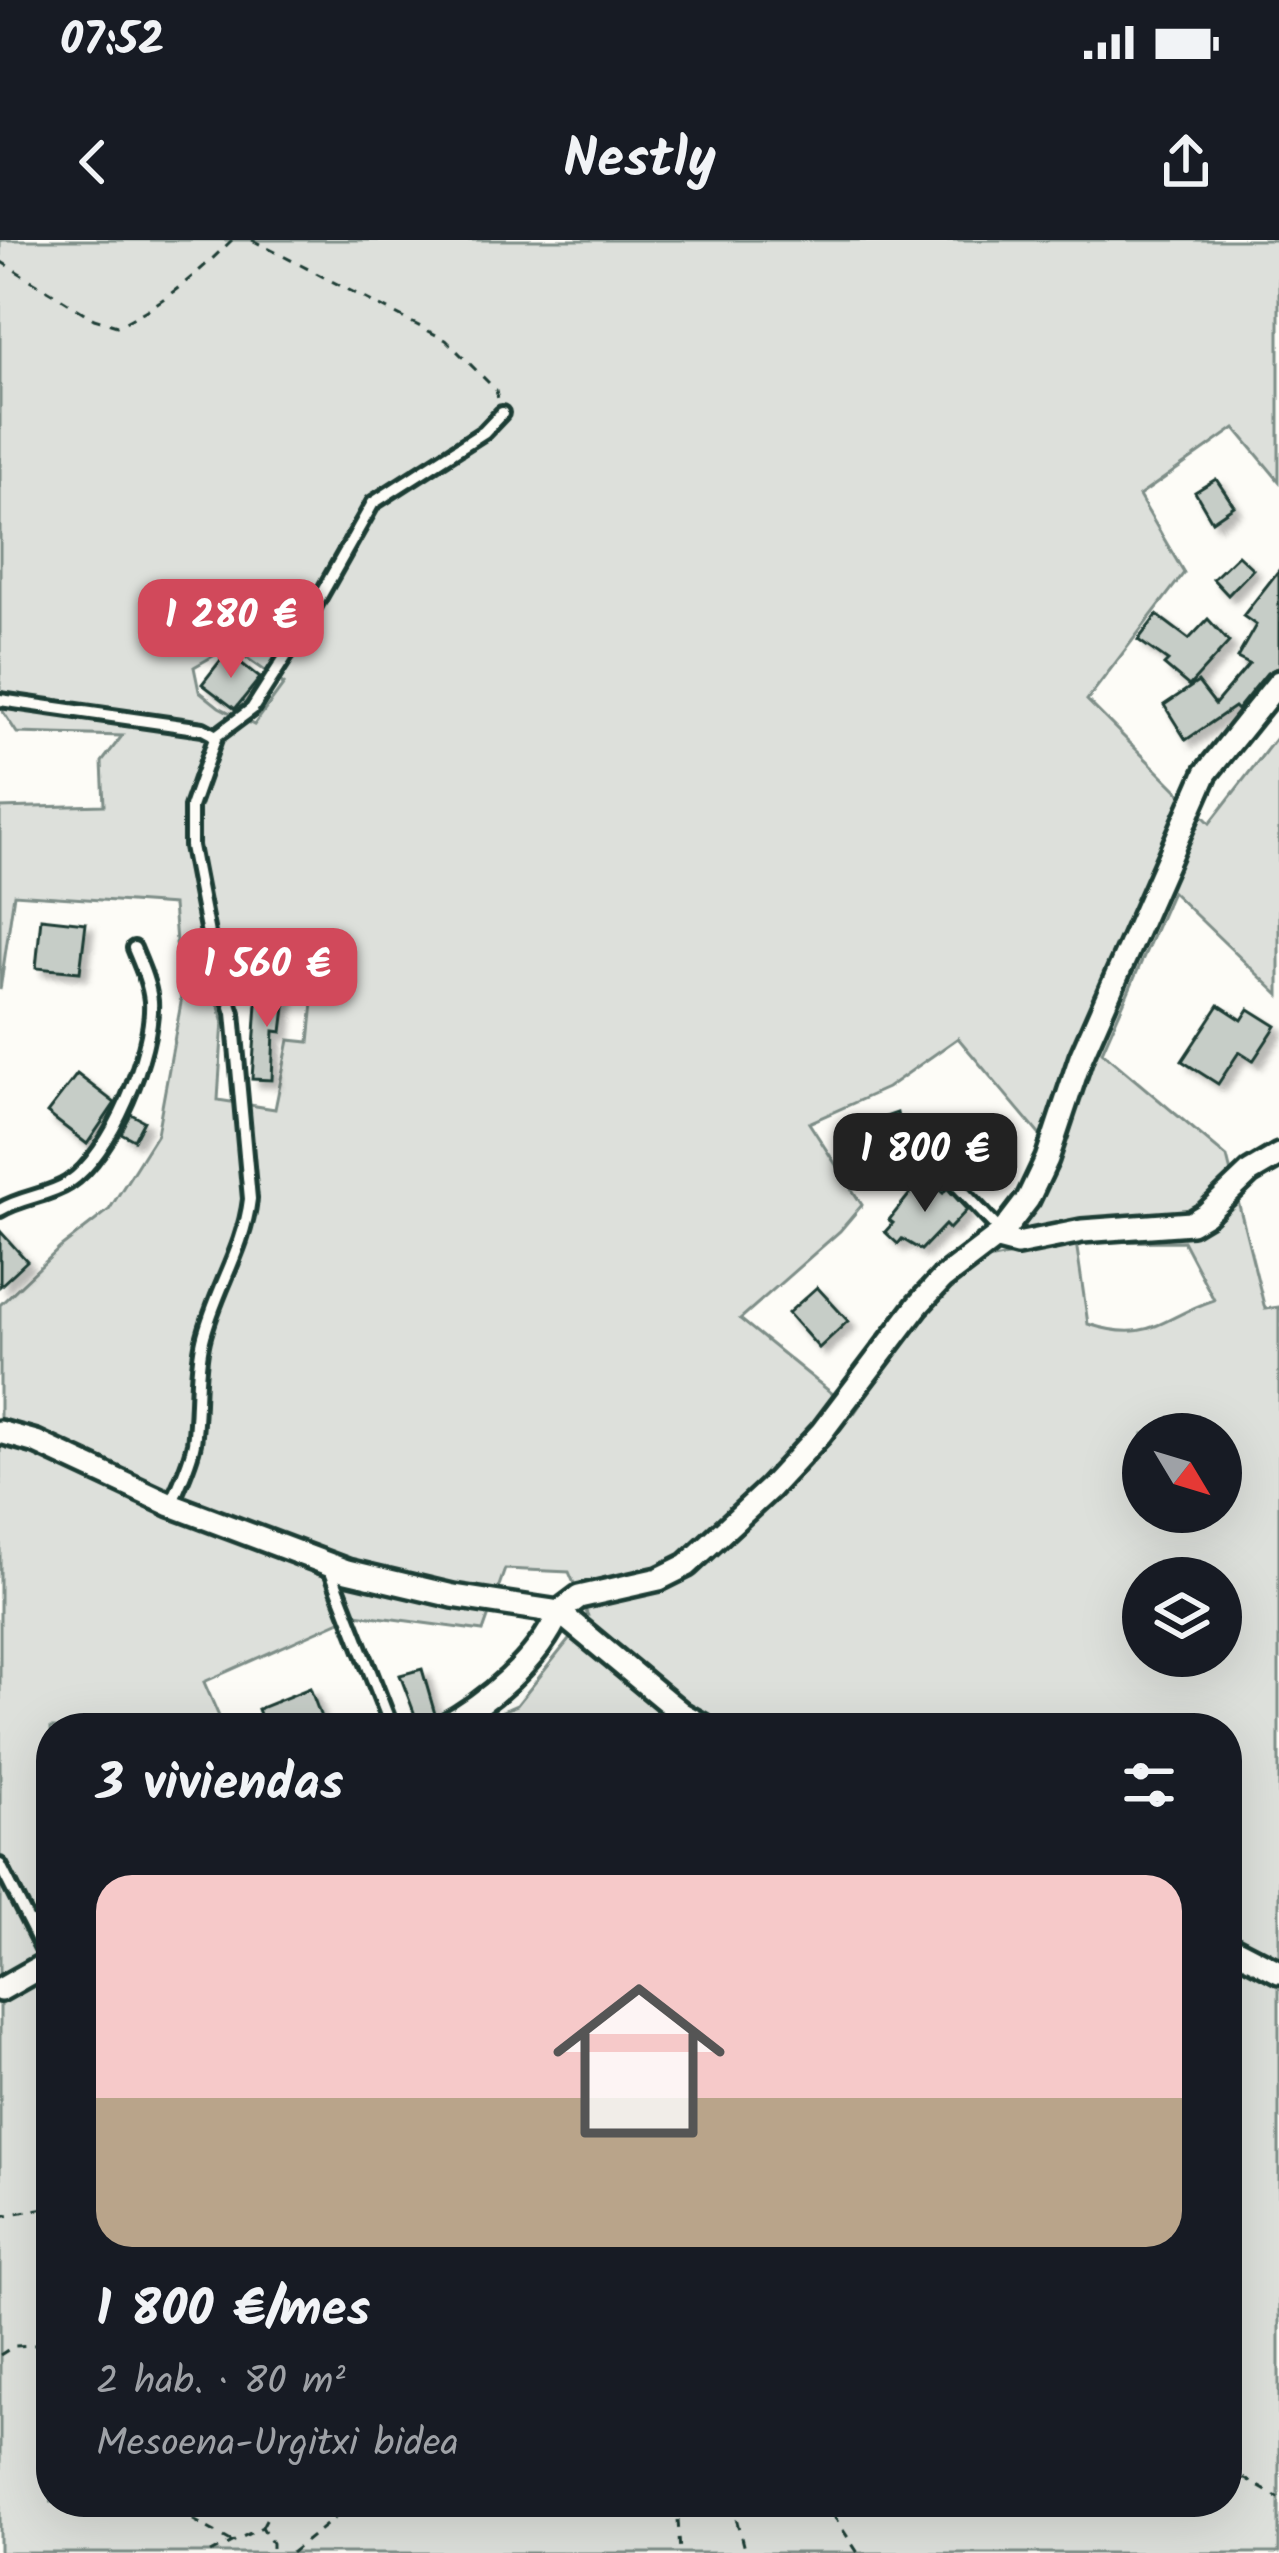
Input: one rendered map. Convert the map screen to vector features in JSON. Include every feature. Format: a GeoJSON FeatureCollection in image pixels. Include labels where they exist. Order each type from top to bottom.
{"type":"FeatureCollection","features":[{"type":"Feature","properties":{"kind":"street"},"geometry":{"type":"LineString","coordinates":[[466,1713],[532,1656],[551,1633],[559,1612],[580,1597],[658,1579],[687,1565],[821,1433],[930,1292],[959,1263],[1000,1236],[1028,1199],[1048,1159],[1081,1058],[1206,773],[1279,682]]}},
{"type":"Feature","properties":{"kind":"street"},"geometry":{"type":"LineString","coordinates":[[1000,1236],[1017,1244],[1082,1231],[1191,1223],[1232,1186],[1279,1155]]}},
{"type":"Feature","properties":{"kind":"street"},"geometry":{"type":"LineString","coordinates":[[0,1432],[36,1442],[171,1504],[327,1564],[452,1596],[559,1612],[681,1713]]}},
{"type":"Feature","properties":{"kind":"street"},"geometry":{"type":"LineString","coordinates":[[1242,1953],[1279,1972]]}},
{"type":"Feature","properties":{"kind":"street"},"geometry":{"type":"LineString","coordinates":[[0,1990],[36,1970]]}},
{"type":"Feature","properties":{"kind":"lane"},"geometry":{"type":"LineString","coordinates":[[171,1504],[194,1441],[196,1378],[204,1338],[242,1241],[250,1198],[233,1013],[209,939],[191,845],[191,807],[216,736],[252,709],[373,503],[484,432],[502,413]]}},
{"type":"Feature","properties":{"kind":"lane"},"geometry":{"type":"LineString","coordinates":[[0,700],[203,729],[216,736]]}},
{"type":"Feature","properties":{"kind":"lane"},"geometry":{"type":"LineString","coordinates":[[0,1210],[64,1186],[102,1148],[142,1055],[151,1004],[134,948]]}},
{"type":"Feature","properties":{"kind":"lane"},"geometry":{"type":"LineString","coordinates":[[911,1141],[922,1162],[951,1179],[1000,1236]]}},
{"type":"Feature","properties":{"kind":"lane"},"geometry":{"type":"LineString","coordinates":[[327,1564],[386,1713]]}},
{"type":"Feature","properties":{"kind":"lane"},"geometry":{"type":"LineString","coordinates":[[0,1865],[36,1935]]}},
{"type":"Feature","properties":{"kind":"path"},"geometry":{"type":"LineString","coordinates":[[0,261],[94,319],[117,326],[185,286],[232,240]]}},
{"type":"Feature","properties":{"kind":"path"},"geometry":{"type":"LineString","coordinates":[[252,240],[446,340],[496,390],[502,413]]}},
{"type":"Feature","properties":{"kind":"path"},"geometry":{"type":"LineString","coordinates":[[0,2216],[36,2210]]}},
{"type":"Feature","properties":{"kind":"path"},"geometry":{"type":"LineString","coordinates":[[0,2356],[14,2346],[36,2345]]}},
{"type":"Feature","properties":{"kind":"path"},"geometry":{"type":"LineString","coordinates":[[1242,2477],[1279,2498]]}},
{"type":"Feature","properties":{"kind":"path"},"geometry":{"type":"LineString","coordinates":[[188,2517],[232,2542]]}},
{"type":"Feature","properties":{"kind":"path"},"geometry":{"type":"LineString","coordinates":[[211,2553],[262,2527],[267,2517]]}},
{"type":"Feature","properties":{"kind":"path"},"geometry":{"type":"LineString","coordinates":[[290,2553],[337,2517]]}},
{"type":"Feature","properties":{"kind":"path"},"geometry":{"type":"LineString","coordinates":[[677,2517],[680,2553]]}},
{"type":"Feature","properties":{"kind":"path"},"geometry":{"type":"LineString","coordinates":[[736,2517],[745,2553]]}},
{"type":"Feature","properties":{"kind":"path"},"geometry":{"type":"LineString","coordinates":[[835,2517],[858,2553]]}},
{"type":"Feature","properties":{"kind":"path"},"geometry":{"type":"LineString","coordinates":[[262,2527],[272,2553]]}},
{"type":"Feature","properties":{"kind":"shaded area"},"geometry":{"type":"Polygon","coordinates":[[[0,240],[1279,240],[1279,481],[1235,428],[1139,496],[1184,573],[1087,700],[1210,823],[1279,734],[1279,995],[1172,892],[1102,1052],[1227,1157],[1265,1309],[1279,1307],[1279,2553],[0,2553],[0,1305],[109,1210],[157,1134],[181,1003],[173,905],[14,894],[0,990],[0,808],[104,805],[102,762],[122,736],[17,733],[0,707],[0,240]],[[222,651],[194,667],[199,691],[254,725],[284,684],[241,654],[222,651]],[[204,959],[223,1020],[218,1100],[275,1109],[289,1040],[309,1042],[316,973],[204,959]],[[958,1038],[887,1088],[809,1123],[862,1205],[840,1231],[740,1319],[855,1412],[944,1290],[983,1261],[1008,1256],[1028,1233],[1019,1226],[1059,1158],[958,1038]],[[1183,1241],[1076,1242],[1088,1324],[1141,1330],[1214,1300],[1183,1241]]]}},
{"type":"Feature","properties":{"kind":"building"},"geometry":{"type":"Polygon","coordinates":[[[1216,479],[1234,506],[1212,521],[1195,492],[1216,479]]]}},
{"type":"Feature","properties":{"kind":"building"},"geometry":{"type":"Polygon","coordinates":[[[1238,555],[1253,569],[1228,595],[1213,579],[1238,555]]]}},
{"type":"Feature","properties":{"kind":"building"},"geometry":{"type":"Polygon","coordinates":[[[1279,570],[1279,667],[1267,673],[1237,710],[1234,707],[1186,740],[1164,705],[1198,682],[1215,704],[1249,664],[1237,658],[1256,625],[1243,616],[1279,570]]]}},
{"type":"Feature","properties":{"kind":"building"},"geometry":{"type":"Polygon","coordinates":[[[1157,615],[1189,639],[1208,619],[1229,642],[1189,686],[1164,665],[1168,661],[1138,640],[1157,615]]]}},
{"type":"Feature","properties":{"kind":"building"},"geometry":{"type":"Polygon","coordinates":[[[227,652],[260,678],[235,709],[202,684],[227,652]]]}},
{"type":"Feature","properties":{"kind":"building"},"geometry":{"type":"Polygon","coordinates":[[[41,918],[86,923],[80,972],[36,968],[41,918]]]}},
{"type":"Feature","properties":{"kind":"building"},"geometry":{"type":"Polygon","coordinates":[[[258,988],[287,991],[282,1032],[274,1031],[272,1080],[252,1079],[258,988]]]}},
{"type":"Feature","properties":{"kind":"building"},"geometry":{"type":"Polygon","coordinates":[[[1219,1005],[1242,1020],[1249,1009],[1276,1026],[1253,1061],[1239,1052],[1218,1084],[1182,1061],[1219,1005]]]}},
{"type":"Feature","properties":{"kind":"building"},"geometry":{"type":"Polygon","coordinates":[[[77,1074],[115,1103],[87,1144],[47,1113],[77,1074]]]}},
{"type":"Feature","properties":{"kind":"building"},"geometry":{"type":"Polygon","coordinates":[[[897,1113],[905,1151],[870,1164],[856,1138],[883,1128],[880,1119],[897,1113]]]}},
{"type":"Feature","properties":{"kind":"building"},"geometry":{"type":"Polygon","coordinates":[[[131,1114],[144,1121],[134,1140],[121,1133],[131,1114]]]}},
{"type":"Feature","properties":{"kind":"building"},"geometry":{"type":"Polygon","coordinates":[[[924,1176],[943,1193],[947,1188],[967,1210],[921,1250],[902,1239],[898,1244],[885,1232],[924,1176]]]}},
{"type":"Feature","properties":{"kind":"building"},"geometry":{"type":"Polygon","coordinates":[[[0,1231],[27,1261],[0,1286],[0,1231]]]}},
{"type":"Feature","properties":{"kind":"building"},"geometry":{"type":"Polygon","coordinates":[[[817,1287],[848,1321],[819,1348],[788,1313],[817,1287]]]}},
{"type":"Feature","properties":{"kind":"building"},"geometry":{"type":"Polygon","coordinates":[[[422,1669],[435,1713],[414,1713],[400,1675],[422,1669]]]}},
{"type":"Feature","properties":{"kind":"building"},"geometry":{"type":"Polygon","coordinates":[[[310,1688],[319,1713],[259,1713],[258,1709],[310,1688]]]}}]}
